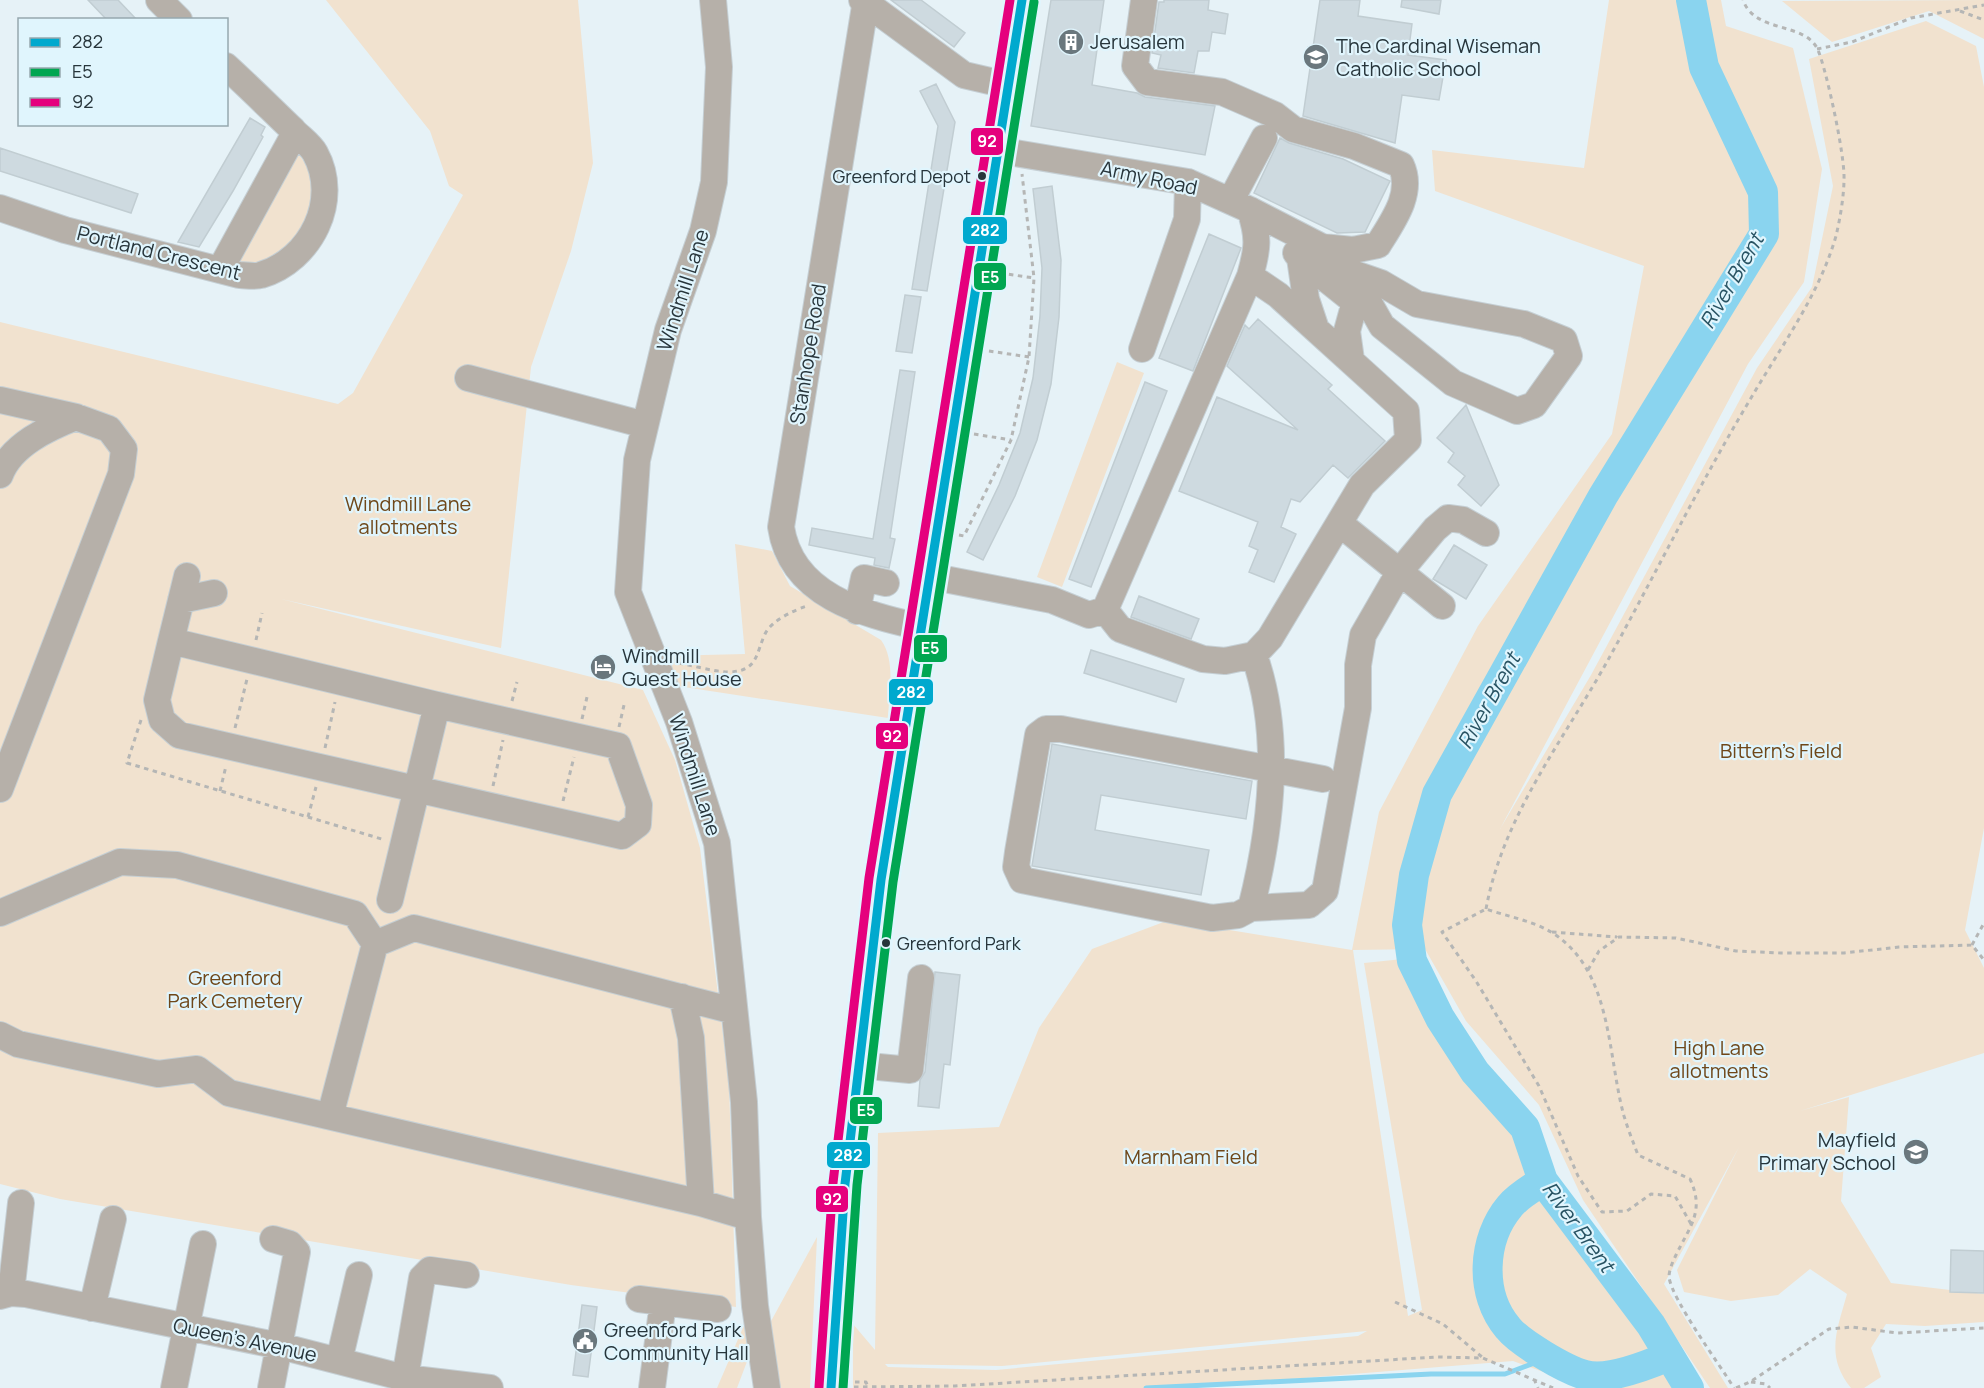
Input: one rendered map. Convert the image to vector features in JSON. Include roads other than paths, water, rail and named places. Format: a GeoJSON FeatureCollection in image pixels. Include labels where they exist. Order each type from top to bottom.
{"type":"FeatureCollection","features":[{"type":"Feature","properties":{"kind":"main road"},"geometry":{"type":"LineString","coordinates":[[836,1388],[836,1288],[866,980],[978,270],[1008,152],[1007,85],[1022,0]]}},
{"type":"Feature","properties":{"kind":"street"},"geometry":{"type":"LineString","coordinates":[[159,0],[177,18]]}},
{"type":"Feature","properties":{"kind":"street","name":"Windmill Lane"},"geometry":{"type":"LineString","coordinates":[[713,0],[718,67],[714,182],[703,231],[668,330],[637,460],[628,592],[680,722],[717,843],[744,1102],[748,1217],[755,1306],[767,1388]]}},
{"type":"Feature","properties":{"kind":"street"},"geometry":{"type":"LineString","coordinates":[[1144,0],[1135,66],[1147,82],[1222,92],[1275,115],[1293,129],[1354,146],[1401,165],[1406,182],[1401,207],[1378,245],[1353,250],[1311,252]]}},
{"type":"Feature","properties":{"kind":"street"},"geometry":{"type":"LineString","coordinates":[[865,1],[964,75],[1007,85]]}},
{"type":"Feature","properties":{"kind":"street","name":"Stanhope Road"},"geometry":{"type":"LineString","coordinates":[[865,1],[781,526],[784,546],[792,562],[810,581],[857,611],[920,627]]}},
{"type":"Feature","properties":{"kind":"street","name":"Portland Crescent"},"geometry":{"type":"LineString","coordinates":[[0,208],[64,230],[239,275],[260,276],[279,267],[296,255],[313,237],[322,213],[322,171],[315,151],[228,68]]}},
{"type":"Feature","properties":{"kind":"street"},"geometry":{"type":"LineString","coordinates":[[220,270],[295,133]]}},
{"type":"Feature","properties":{"kind":"street"},"geometry":{"type":"LineString","coordinates":[[929,576],[1052,600],[1089,615],[1105,610],[1250,276],[1258,248],[1257,231],[1241,205],[1264,138]]}},
{"type":"Feature","properties":{"kind":"street","name":"Army Road"},"geometry":{"type":"LineString","coordinates":[[1008,152],[1188,182],[1241,205],[1272,222],[1311,252],[1352,273]]}},
{"type":"Feature","properties":{"kind":"street"},"geometry":{"type":"LineString","coordinates":[[1142,349],[1187,219],[1188,182]]}},
{"type":"Feature","properties":{"kind":"street"},"geometry":{"type":"LineString","coordinates":[[1311,252],[1306,299],[1316,329]]}},
{"type":"Feature","properties":{"kind":"street"},"geometry":{"type":"LineString","coordinates":[[1311,252],[1355,302],[1347,331],[1351,360]]}},
{"type":"Feature","properties":{"kind":"street"},"geometry":{"type":"LineString","coordinates":[[1352,273],[1381,283],[1417,304],[1524,324],[1564,340],[1569,356],[1534,405],[1517,411],[1453,383],[1382,326],[1352,273]]}},
{"type":"Feature","properties":{"kind":"street"},"geometry":{"type":"LineString","coordinates":[[1105,610],[1120,629],[1203,659],[1226,661],[1254,655],[1270,638],[1362,485],[1408,440],[1406,411],[1278,295],[1250,276]]}},
{"type":"Feature","properties":{"kind":"street"},"geometry":{"type":"LineString","coordinates":[[468,378],[645,425]]}},
{"type":"Feature","properties":{"kind":"street"},"geometry":{"type":"LineString","coordinates":[[0,400],[76,417],[109,429],[124,449],[121,474],[0,789]]}},
{"type":"Feature","properties":{"kind":"street"},"geometry":{"type":"LineString","coordinates":[[2,471],[26,443],[49,428],[76,417]]}},
{"type":"Feature","properties":{"kind":"street"},"geometry":{"type":"LineString","coordinates":[[0,441],[2,471]]}},
{"type":"Feature","properties":{"kind":"street"},"geometry":{"type":"LineString","coordinates":[[1323,779],[1273,767],[1061,729],[1047,729],[1038,735],[1016,867],[1022,880],[1212,918],[1238,915],[1251,908],[1308,905],[1325,891],[1358,708],[1358,665],[1362,635],[1400,572],[1435,529],[1448,518],[1463,520],[1486,532]]}},
{"type":"Feature","properties":{"kind":"street"},"geometry":{"type":"LineString","coordinates":[[1339,523],[1442,606]]}},
{"type":"Feature","properties":{"kind":"street"},"geometry":{"type":"LineString","coordinates":[[857,611],[864,578],[886,583]]}},
{"type":"Feature","properties":{"kind":"street"},"geometry":{"type":"LineString","coordinates":[[171,641],[618,746],[639,805],[638,824],[622,836],[179,735],[162,720],[157,700],[171,641],[184,588],[214,593]]}},
{"type":"Feature","properties":{"kind":"street"},"geometry":{"type":"LineString","coordinates":[[1251,908],[1273,767],[1263,680],[1254,655]]}},
{"type":"Feature","properties":{"kind":"street"},"geometry":{"type":"LineString","coordinates":[[390,900],[437,705]]}},
{"type":"Feature","properties":{"kind":"street"},"geometry":{"type":"LineString","coordinates":[[0,913],[120,862],[177,865],[355,914],[390,900]]}},
{"type":"Feature","properties":{"kind":"street"},"geometry":{"type":"LineString","coordinates":[[390,900],[414,928],[734,1011]]}},
{"type":"Feature","properties":{"kind":"street"},"geometry":{"type":"LineString","coordinates":[[330,1116],[375,944],[355,914]]}},
{"type":"Feature","properties":{"kind":"street"},"geometry":{"type":"LineString","coordinates":[[375,944],[414,928]]}},
{"type":"Feature","properties":{"kind":"street"},"geometry":{"type":"LineString","coordinates":[[858,1065],[910,1070],[921,978]]}},
{"type":"Feature","properties":{"kind":"street"},"geometry":{"type":"LineString","coordinates":[[682,997],[691,1038],[700,1203]]}},
{"type":"Feature","properties":{"kind":"street"},"geometry":{"type":"LineString","coordinates":[[0,1035],[18,1044],[158,1074],[197,1069],[229,1093],[700,1203],[748,1217]]}},
{"type":"Feature","properties":{"kind":"street"},"geometry":{"type":"LineString","coordinates":[[6,1294],[21,1203]]}},
{"type":"Feature","properties":{"kind":"street"},"geometry":{"type":"LineString","coordinates":[[92,1308],[113,1220]]}},
{"type":"Feature","properties":{"kind":"street"},"geometry":{"type":"LineString","coordinates":[[271,1388],[297,1252],[290,1244],[273,1239]]}},
{"type":"Feature","properties":{"kind":"street"},"geometry":{"type":"LineString","coordinates":[[174,1388],[203,1244]]}},
{"type":"Feature","properties":{"kind":"street"},"geometry":{"type":"LineString","coordinates":[[401,1381],[422,1278],[430,1270],[466,1275]]}},
{"type":"Feature","properties":{"kind":"street"},"geometry":{"type":"LineString","coordinates":[[339,1361],[359,1275]]}},
{"type":"Feature","properties":{"kind":"street","name":"Queen's Avenue"},"geometry":{"type":"LineString","coordinates":[[6,1294],[92,1308],[280,1346],[339,1361],[401,1381],[490,1388]]}},
{"type":"Feature","properties":{"kind":"street"},"geometry":{"type":"LineString","coordinates":[[652,1388],[651,1300],[718,1309]]}},
{"type":"Feature","properties":{"kind":"waterway","name":"River Brent"},"geometry":{"type":"LineString","coordinates":[[1689,1388],[1651,1325],[1543,1181],[1525,1128],[1475,1072],[1440,1018],[1412,961],[1407,925],[1414,875],[1437,794],[1603,496],[1764,234],[1763,192],[1704,67],[1691,0]]}},
{"type":"Feature","properties":{"kind":"waterway"},"geometry":{"type":"LineString","coordinates":[[1543,1181],[1510,1206],[1501,1219],[1489,1250],[1488,1267],[1492,1299],[1508,1328],[1522,1341],[1544,1355],[1585,1375],[1616,1374],[1669,1356]]}},
{"type":"Feature","properties":{"kind":"waterway"},"geometry":{"type":"LineString","coordinates":[[1146,1388],[1431,1374],[1505,1374],[1548,1358]]}},
{"type":"Feature","properties":{"kind":"place","name":"Jerusalem"},"geometry":{"type":"Point","coordinates":[1071,42]}},
{"type":"Feature","properties":{"kind":"place","name":"The Cardinal Wiseman Catholic School"},"geometry":{"type":"Point","coordinates":[1316,57]}},
{"type":"Feature","properties":{"kind":"place","name":"Greenford Depot"},"geometry":{"type":"Point","coordinates":[982,176]}},
{"type":"Feature","properties":{"kind":"place","name":"Windmill Guest House"},"geometry":{"type":"Point","coordinates":[603,667]}},
{"type":"Feature","properties":{"kind":"place","name":"Greenford Park"},"geometry":{"type":"Point","coordinates":[886,943]}},
{"type":"Feature","properties":{"kind":"place","name":"Mayfield Primary School"},"geometry":{"type":"Point","coordinates":[1916,1152]}},
{"type":"Feature","properties":{"kind":"place","name":"Greenford Park Community Hall"},"geometry":{"type":"Point","coordinates":[585,1341]}},
{"type":"Feature","properties":{"kind":"park label","name":"Windmill Lane allotments"},"geometry":{"type":"Point","coordinates":[408,516]}},
{"type":"Feature","properties":{"kind":"park label","name":"Bittern's Field"},"geometry":{"type":"Point","coordinates":[1781,751]}},
{"type":"Feature","properties":{"kind":"park label","name":"Greenford Park Cemetery"},"geometry":{"type":"Point","coordinates":[235,990]}},
{"type":"Feature","properties":{"kind":"park label","name":"High Lane allotments"},"geometry":{"type":"Point","coordinates":[1719,1060]}},
{"type":"Feature","properties":{"kind":"park label","name":"Marnham Field"},"geometry":{"type":"Point","coordinates":[1191,1157]}}]}
